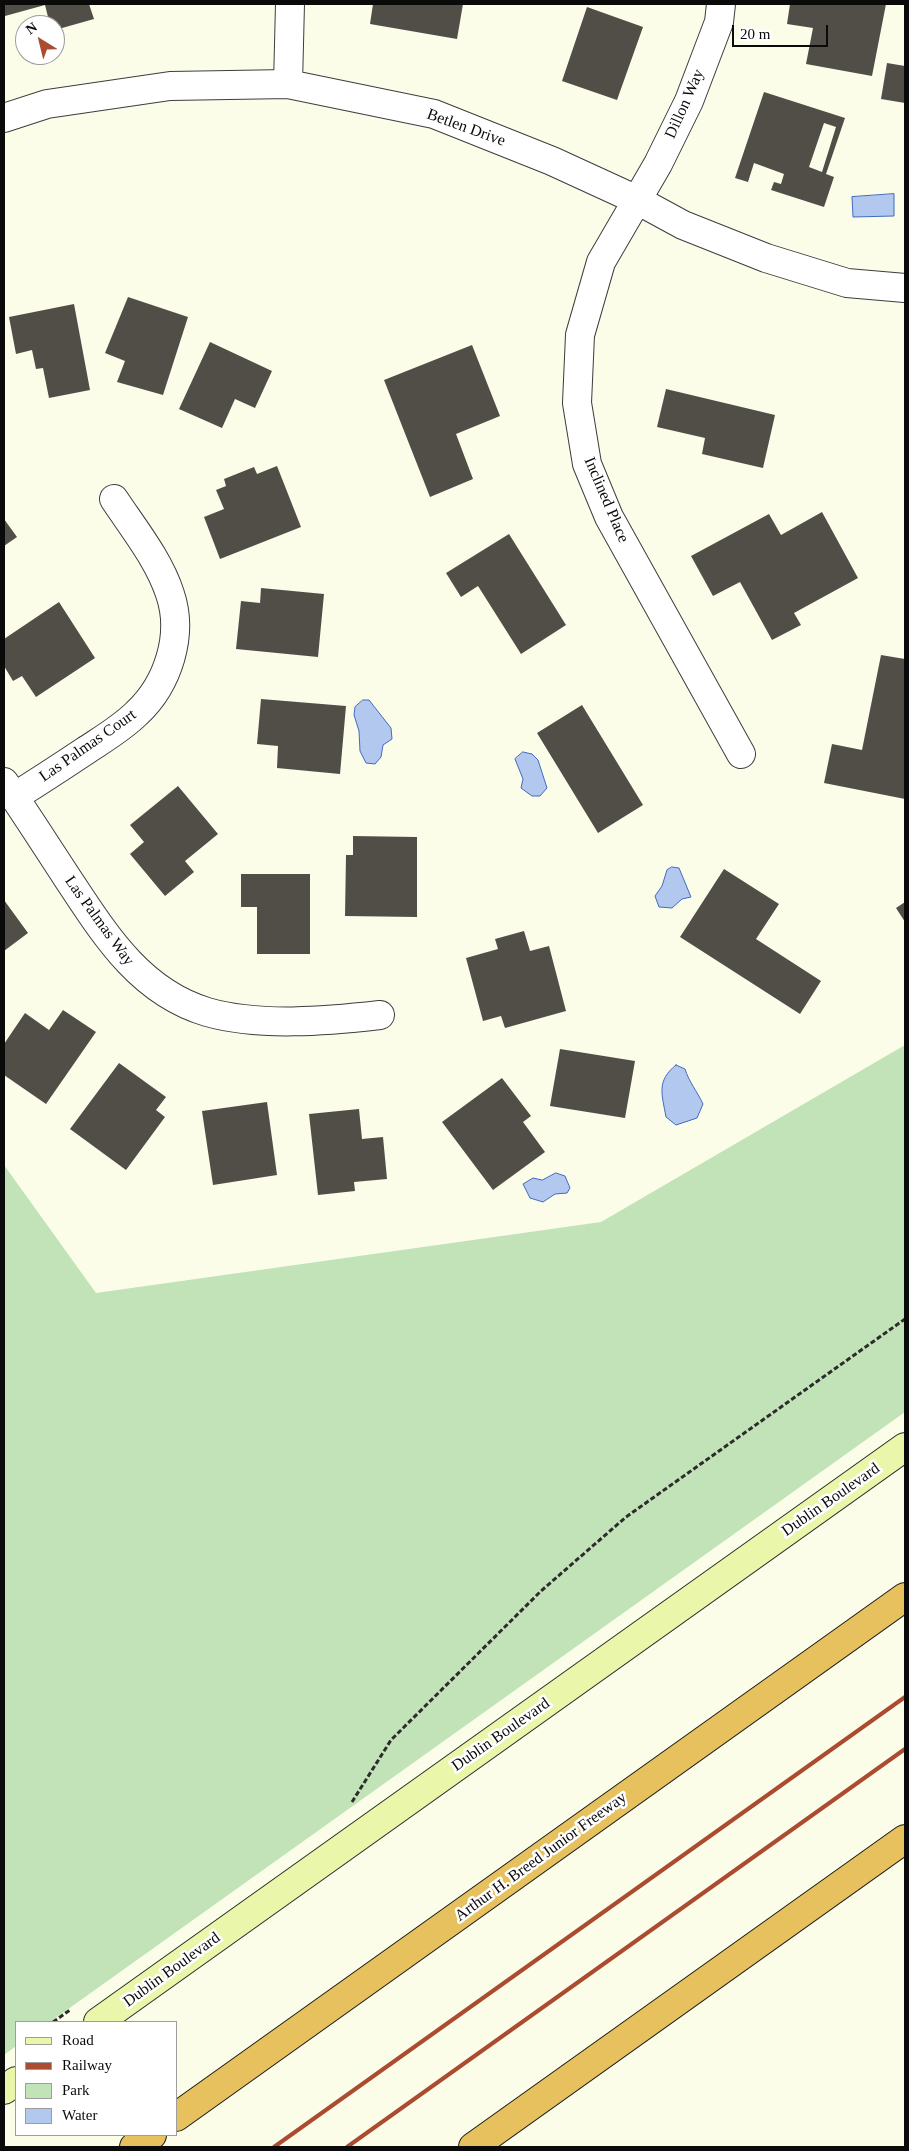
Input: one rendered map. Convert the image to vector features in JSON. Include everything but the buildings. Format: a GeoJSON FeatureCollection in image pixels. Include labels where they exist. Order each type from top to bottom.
{"type":"FeatureCollection","features":[{"type":"Feature","properties":{"kind":"highway","name":"Arthur H. Breed Junior Freeway"},"geometry":{"type":"LineString","coordinates":[[178,2116],[905,1597]]}},
{"type":"Feature","properties":{"kind":"highway"},"geometry":{"type":"LineString","coordinates":[[473,2147],[905,1839]]}},
{"type":"Feature","properties":{"kind":"highway"},"geometry":{"type":"LineString","coordinates":[[134,2147],[150,2136]]}},
{"type":"Feature","properties":{"kind":"street"},"geometry":{"type":"LineString","coordinates":[[288,84],[290,4]]}},
{"type":"Feature","properties":{"kind":"street","name":"Dillon Way"},"geometry":{"type":"LineString","coordinates":[[637,200],[658,164],[689,101],[719,22],[721,4]]}},
{"type":"Feature","properties":{"kind":"street","name":"Betlen Drive"},"geometry":{"type":"LineString","coordinates":[[4,118],[47,104],[170,86],[288,84],[434,114],[552,161],[637,200],[683,225],[766,258],[847,283],[905,288]]}},
{"type":"Feature","properties":{"kind":"street","name":"Inclined Place"},"geometry":{"type":"LineString","coordinates":[[637,200],[601,262],[580,335],[577,403],[587,464],[613,525],[741,754]]}},
{"type":"Feature","properties":{"kind":"street","name":"Las Palmas Court"},"geometry":{"type":"LineString","coordinates":[[9,789],[125,724],[151,697],[169,663],[174,641],[175,619],[171,595],[148,550],[114,499]]}},
{"type":"Feature","properties":{"kind":"street","name":"Las Palmas Way"},"geometry":{"type":"LineString","coordinates":[[9,789],[109,940],[140,975],[183,1003],[207,1012],[241,1018],[287,1020],[351,1019],[380,1015]]}},
{"type":"Feature","properties":{"kind":"street","name":"Dublin Boulevard"},"geometry":{"type":"LineString","coordinates":[[99,2021],[905,1447]]}},
{"type":"Feature","properties":{"kind":"street"},"geometry":{"type":"LineString","coordinates":[[4,2090],[15,2082]]}},
{"type":"Feature","properties":{"kind":"path"},"geometry":{"type":"LineString","coordinates":[[350,1804],[391,1740],[541,1591],[626,1517],[905,1319]]}},
{"type":"Feature","properties":{"kind":"green space"},"geometry":{"type":"Polygon","coordinates":[[[905,1045],[905,1412],[51,2021],[15,2021],[15,2047],[4,2055],[4,1165],[96,1293],[601,1222],[905,1045]]]}},
{"type":"Feature","properties":{"kind":"water"},"geometry":{"type":"Polygon","coordinates":[[[894,194],[894,216],[853,217],[852,197],[894,194]]]}},
{"type":"Feature","properties":{"kind":"water"},"geometry":{"type":"Polygon","coordinates":[[[363,700],[369,700],[391,728],[392,739],[383,745],[381,757],[375,764],[366,763],[360,751],[359,731],[354,715],[355,707],[363,700]]]}},
{"type":"Feature","properties":{"kind":"water"},"geometry":{"type":"Polygon","coordinates":[[[523,752],[532,754],[538,760],[547,788],[540,796],[532,796],[521,788],[523,779],[515,759],[523,752]]]}},
{"type":"Feature","properties":{"kind":"water"},"geometry":{"type":"Polygon","coordinates":[[[672,867],[679,868],[691,897],[682,899],[672,908],[659,907],[655,896],[662,886],[667,870],[672,867]]]}},
{"type":"Feature","properties":{"kind":"water"},"geometry":{"type":"Polygon","coordinates":[[[676,1065],[685,1069],[703,1104],[697,1118],[676,1125],[666,1117],[662,1088],[665,1077],[676,1065]]]}},
{"type":"Feature","properties":{"kind":"water"},"geometry":{"type":"Polygon","coordinates":[[[556,1173],[565,1176],[570,1188],[567,1193],[555,1194],[543,1202],[530,1198],[523,1184],[533,1178],[542,1180],[556,1173]]]}},
{"type":"Feature","properties":{"kind":"railway"},"geometry":{"type":"LineString","coordinates":[[274,2147],[905,1697]]}},
{"type":"Feature","properties":{"kind":"railway"},"geometry":{"type":"LineString","coordinates":[[347,2147],[905,1749]]}}]}
